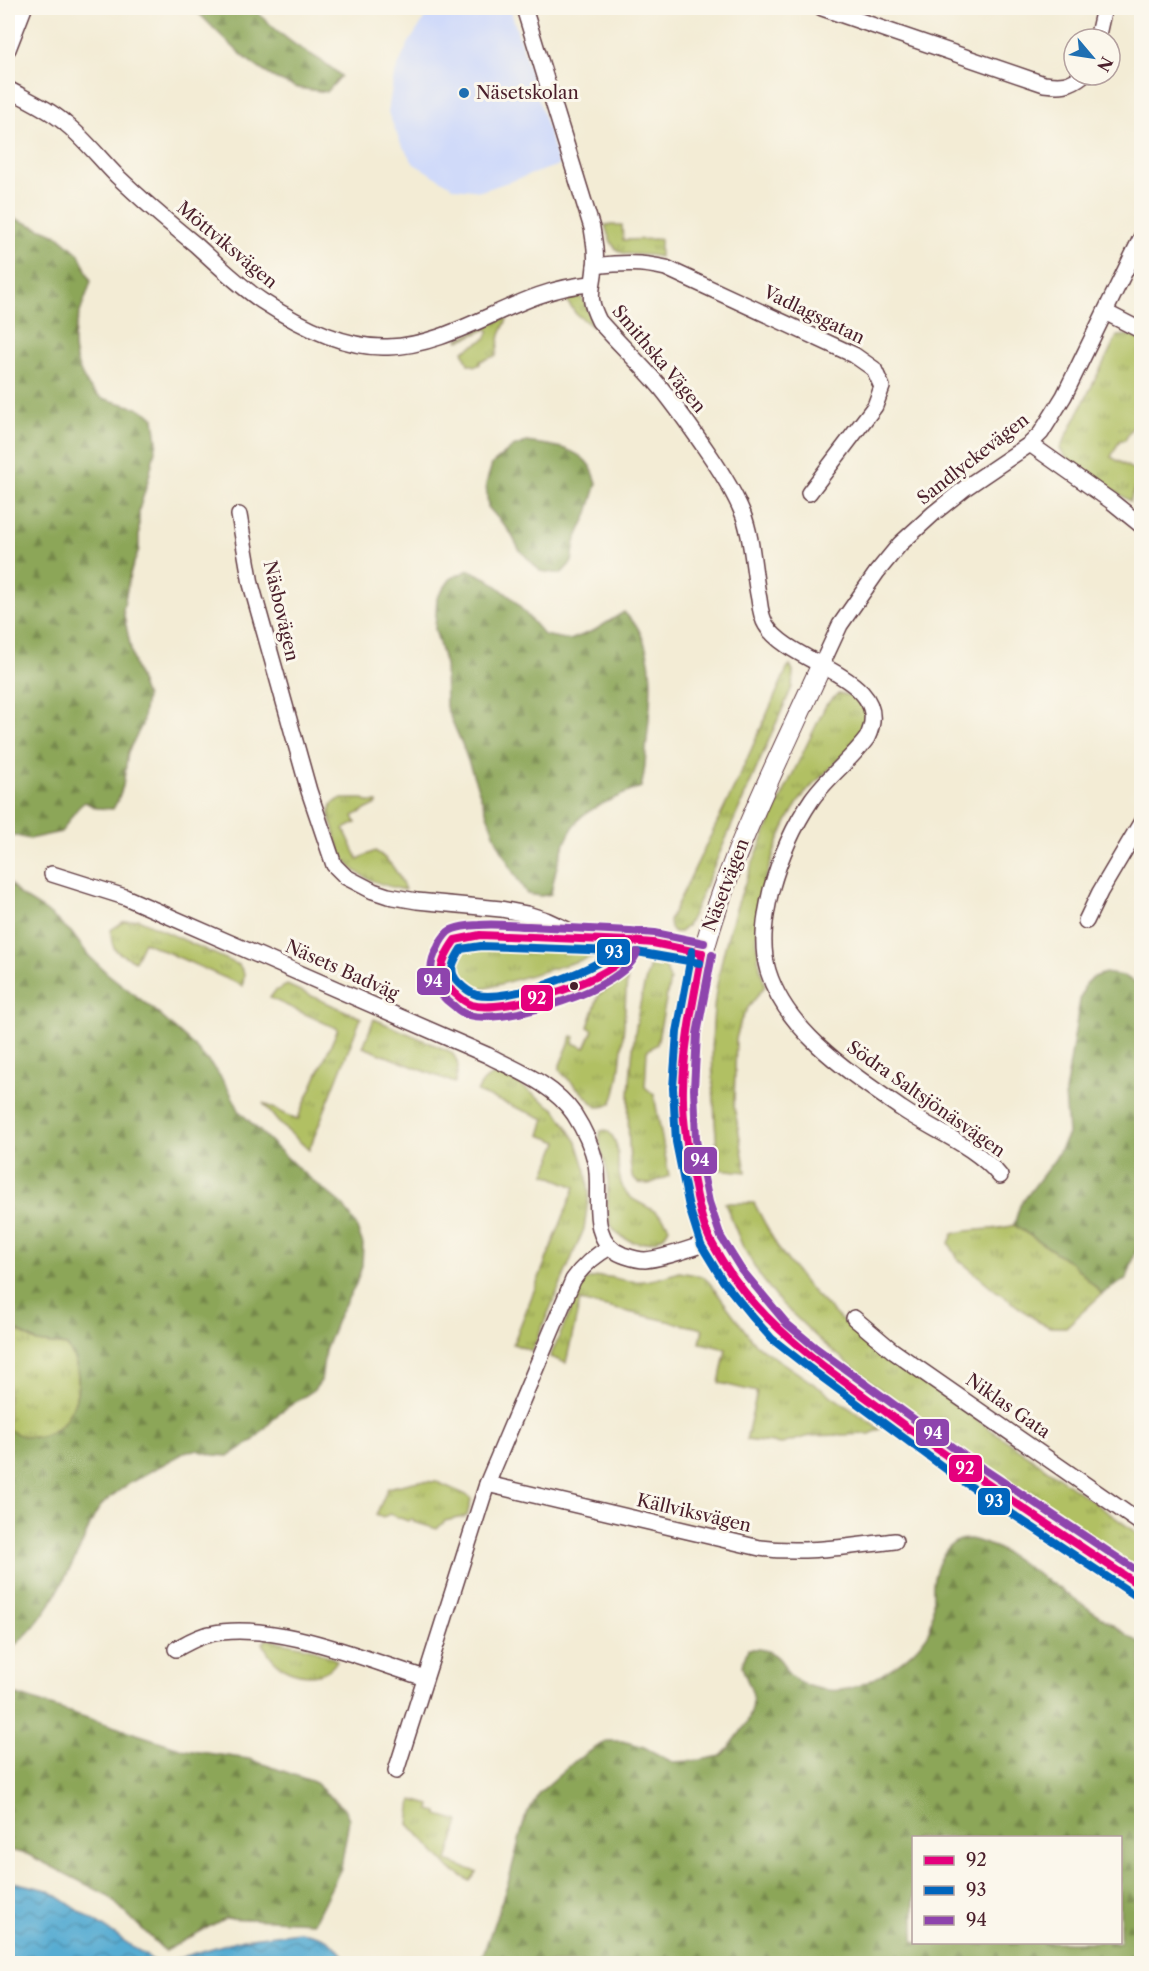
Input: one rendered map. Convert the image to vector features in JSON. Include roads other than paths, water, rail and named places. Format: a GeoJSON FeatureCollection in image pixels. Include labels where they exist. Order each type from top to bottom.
{"type":"FeatureCollection","features":[{"type":"Feature","properties":{"kind":"street"},"geometry":{"type":"LineString","coordinates":[[8,49],[24,8]]}},
{"type":"Feature","properties":{"kind":"street","name":"Smithska Vägen"},"geometry":{"type":"LineString","coordinates":[[524,8],[592,228],[595,266],[590,296],[593,308],[599,321],[660,387],[683,416],[736,497],[748,535],[753,572],[765,624],[788,648],[821,666]]}},
{"type":"Feature","properties":{"kind":"street"},"geometry":{"type":"LineString","coordinates":[[822,8],[1044,84],[1062,86]]}},
{"type":"Feature","properties":{"kind":"street"},"geometry":{"type":"LineString","coordinates":[[1099,27],[1104,8]]}},
{"type":"Feature","properties":{"kind":"street","name":"Möttviksvägen"},"geometry":{"type":"LineString","coordinates":[[8,89],[68,124],[137,194],[260,300],[333,338],[372,347],[391,348],[459,329],[513,304],[542,294],[573,285],[591,284]]}},
{"type":"Feature","properties":{"kind":"street","name":"Sandlyckevägen"},"geometry":{"type":"LineString","coordinates":[[821,666],[840,625],[877,572],[900,544],[965,488],[1030,444],[1052,418],[1142,236]]}},
{"type":"Feature","properties":{"kind":"street","name":"Vadlagsgatan"},"geometry":{"type":"LineString","coordinates":[[595,266],[628,262],[647,263],[666,268],[854,355],[874,369],[882,387],[875,406],[809,493]]}},
{"type":"Feature","properties":{"kind":"street"},"geometry":{"type":"LineString","coordinates":[[1105,312],[1142,331]]}},
{"type":"Feature","properties":{"kind":"street"},"geometry":{"type":"LineString","coordinates":[[1030,444],[1111,501],[1142,526]]}},
{"type":"Feature","properties":{"kind":"street","name":"Näsbovägen"},"geometry":{"type":"LineString","coordinates":[[239,515],[251,584],[309,791],[334,865],[346,877],[388,896],[527,914],[587,939],[652,943],[702,952]]}},
{"type":"Feature","properties":{"kind":"street","name":"Näsetvägen"},"geometry":{"type":"LineString","coordinates":[[821,666],[739,847],[702,952],[687,1033],[683,1089],[686,1141],[699,1205],[711,1242],[732,1275],[780,1332],[964,1468],[1142,1587]]}},
{"type":"Feature","properties":{"kind":"street","name":"Södra Saltsjönäsvägen"},"geometry":{"type":"LineString","coordinates":[[821,666],[860,689],[869,700],[873,715],[872,729],[861,747],[814,797],[801,816],[784,851],[767,908],[764,930],[767,969],[774,987],[790,1012],[820,1047],[903,1110],[974,1152],[990,1164],[1000,1176]]}},
{"type":"Feature","properties":{"kind":"street"},"geometry":{"type":"LineString","coordinates":[[1086,921],[1100,892],[1142,822]]}},
{"type":"Feature","properties":{"kind":"street","name":"Näsets Badväg"},"geometry":{"type":"LineString","coordinates":[[52,874],[125,897],[156,910],[487,1055],[544,1085],[560,1098],[573,1114],[586,1137],[596,1163],[600,1231],[610,1247]]}},
{"type":"Feature","properties":{"kind":"street"},"geometry":{"type":"LineString","coordinates":[[396,1771],[487,1484],[573,1280],[584,1265],[610,1247],[619,1253],[644,1260],[711,1242]]}},
{"type":"Feature","properties":{"kind":"street","name":"Niklas Gata"},"geometry":{"type":"LineString","coordinates":[[854,1318],[893,1351],[1142,1524]]}},
{"type":"Feature","properties":{"kind":"street","name":"Källviksvägen"},"geometry":{"type":"LineString","coordinates":[[487,1484],[760,1548],[786,1552],[895,1541]]}},
{"type":"Feature","properties":{"kind":"street"},"geometry":{"type":"LineString","coordinates":[[177,1649],[192,1640],[210,1634],[235,1631],[263,1633],[339,1650],[425,1678]]}},
{"type":"Feature","properties":{"kind":"water"},"geometry":{"type":"Polygon","coordinates":[[[8,1881],[48,1890],[157,1963],[8,1963],[8,1881]]]}},
{"type":"Feature","properties":{"kind":"water"},"geometry":{"type":"Polygon","coordinates":[[[299,1932],[317,1935],[329,1941],[349,1963],[162,1963],[243,1939],[299,1932]]]}},
{"type":"Feature","properties":{"kind":"place","name":"Näsetskolan"},"geometry":{"type":"Point","coordinates":[464,93]}}]}
